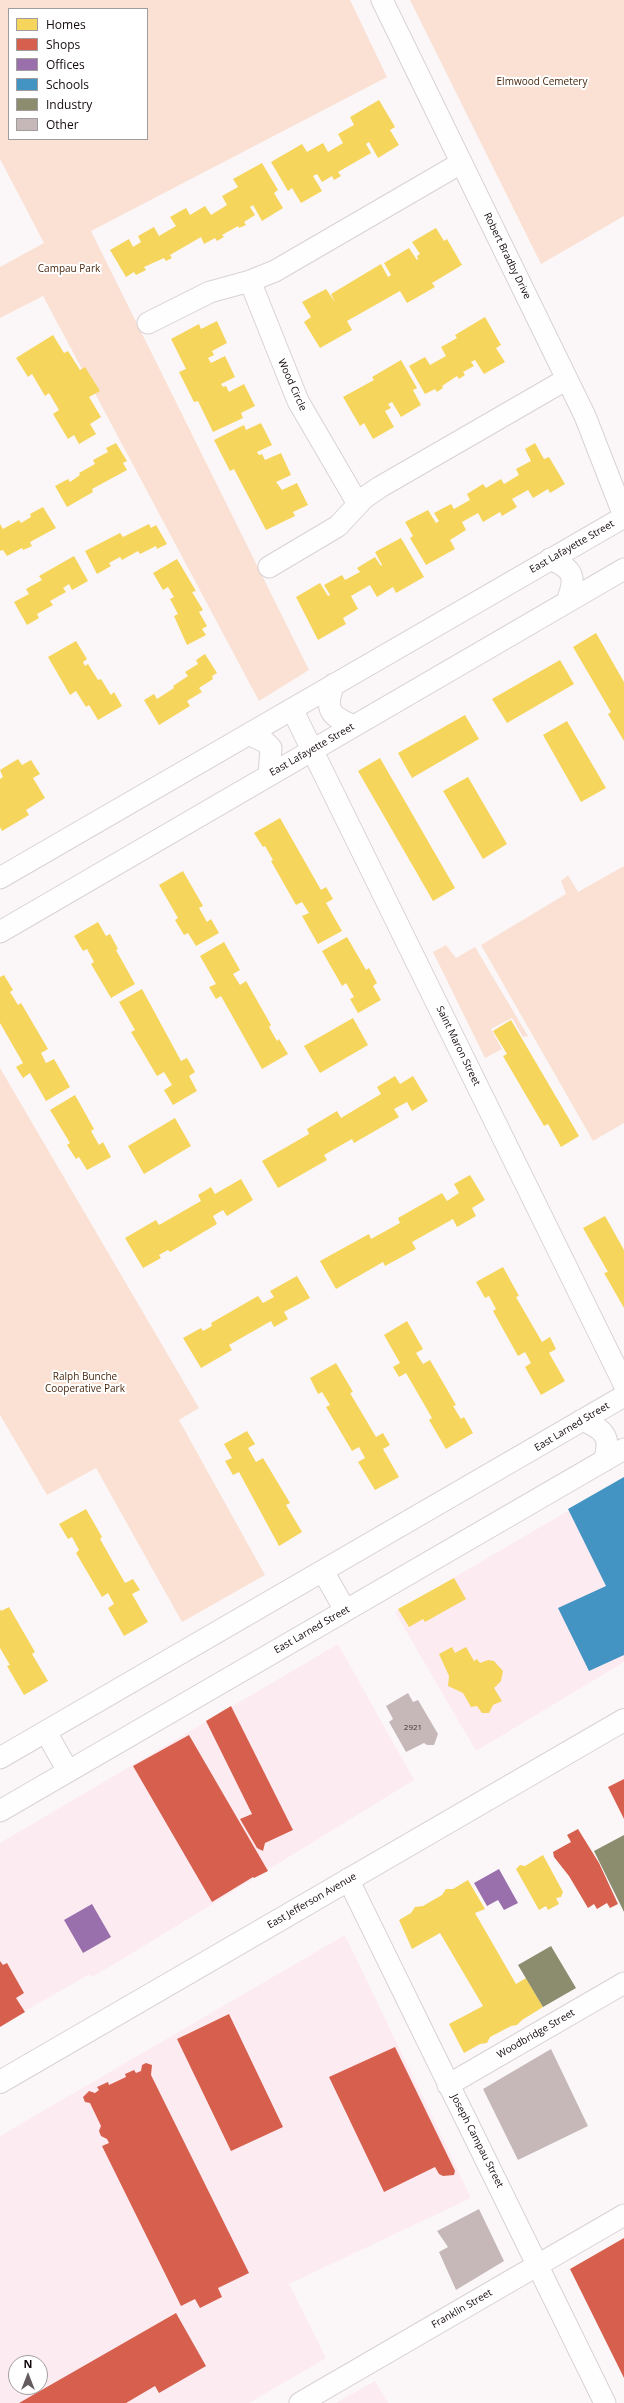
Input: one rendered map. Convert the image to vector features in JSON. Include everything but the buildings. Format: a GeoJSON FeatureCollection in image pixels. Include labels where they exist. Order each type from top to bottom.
{"type":"FeatureCollection","features":[{"type":"Feature","properties":{"kind":"main road","name":"East Jefferson Avenue"},"geometry":{"type":"LineString","coordinates":[[0,2082],[624,1720]]}},
{"type":"Feature","properties":{"kind":"street","name":"Robert Bradby Drive"},"geometry":{"type":"LineString","coordinates":[[382,0],[585,416],[624,516]]}},
{"type":"Feature","properties":{"kind":"street"},"geometry":{"type":"LineString","coordinates":[[148,323],[210,292],[229,285],[250,281],[275,271],[461,163]]}},
{"type":"Feature","properties":{"kind":"street","name":"Wood Circle"},"geometry":{"type":"LineString","coordinates":[[250,281],[298,401],[358,504]]}},
{"type":"Feature","properties":{"kind":"street"},"geometry":{"type":"LineString","coordinates":[[270,567],[338,526],[358,504],[380,487],[567,379]]}},
{"type":"Feature","properties":{"kind":"street","name":"East Lafayette Street"},"geometry":{"type":"LineString","coordinates":[[0,878],[624,516]]}},
{"type":"Feature","properties":{"kind":"street"},"geometry":{"type":"LineString","coordinates":[[550,559],[566,565],[573,576],[573,586],[567,602]]}},
{"type":"Feature","properties":{"kind":"street","name":"East Lafayette Street"},"geometry":{"type":"LineString","coordinates":[[0,932],[624,569]]}},
{"type":"Feature","properties":{"kind":"street"},"geometry":{"type":"LineString","coordinates":[[334,684],[328,698],[328,708],[335,717],[354,726]]}},
{"type":"Feature","properties":{"kind":"street","name":"Saint Maron Street"},"geometry":{"type":"LineString","coordinates":[[292,709],[624,1384]]}},
{"type":"Feature","properties":{"kind":"street"},"geometry":{"type":"LineString","coordinates":[[249,734],[265,742],[271,748],[269,775]]}},
{"type":"Feature","properties":{"kind":"street","name":"East Larned Street"},"geometry":{"type":"LineString","coordinates":[[0,1758],[624,1396]]}},
{"type":"Feature","properties":{"kind":"street"},"geometry":{"type":"LineString","coordinates":[[582,1420],[595,1426],[606,1436],[608,1448],[604,1461]]}},
{"type":"Feature","properties":{"kind":"street","name":"East Larned Street"},"geometry":{"type":"LineString","coordinates":[[0,1811],[624,1449]]}},
{"type":"Feature","properties":{"kind":"street"},"geometry":{"type":"LineString","coordinates":[[323,1571],[345,1610]]}},
{"type":"Feature","properties":{"kind":"street"},"geometry":{"type":"LineString","coordinates":[[46,1732],[68,1771]]}},
{"type":"Feature","properties":{"kind":"street","name":"Joseph Campau Street"},"geometry":{"type":"LineString","coordinates":[[348,1879],[605,2403]]}},
{"type":"Feature","properties":{"kind":"street","name":"Woodbridge Street"},"geometry":{"type":"LineString","coordinates":[[448,2084],[624,1983]]}},
{"type":"Feature","properties":{"kind":"street","name":"Franklin Street"},"geometry":{"type":"LineString","coordinates":[[300,2403],[624,2215]]}},
{"type":"Feature","properties":{"kind":"shaded area"},"geometry":{"type":"Polygon","coordinates":[[[624,1478],[624,1662],[476,1751],[395,1612],[624,1478]]]}},
{"type":"Feature","properties":{"kind":"shaded area"},"geometry":{"type":"Polygon","coordinates":[[[338,1644],[414,1780],[126,1957],[92,1977],[90,1974],[0,2025],[0,1843],[338,1644]]]}},
{"type":"Feature","properties":{"kind":"shaded area"},"geometry":{"type":"Polygon","coordinates":[[[345,1935],[471,2198],[289,2284],[326,2358],[249,2403],[0,2403],[0,2136],[345,1935]]]}},
{"type":"Feature","properties":{"kind":"shaded area"},"geometry":{"type":"Polygon","coordinates":[[[375,2381],[388,2403],[336,2403],[375,2381]]]}},
{"type":"Feature","properties":{"kind":"green space","name":"Campau Park"},"geometry":{"type":"Polygon","coordinates":[[[0,0],[350,0],[387,77],[91,231],[309,670],[259,701],[43,296],[0,318],[0,267],[44,243],[0,159],[0,0]]]}},
{"type":"Feature","properties":{"kind":"green space","name":"Elmwood Cemetery"},"geometry":{"type":"Polygon","coordinates":[[[410,0],[624,0],[624,216],[541,264],[410,0]]]}},
{"type":"Feature","properties":{"kind":"green space"},"geometry":{"type":"Polygon","coordinates":[[[624,866],[624,1123],[593,1141],[481,945],[566,894],[561,881],[568,875],[578,892],[624,866]]]}},
{"type":"Feature","properties":{"kind":"green space"},"geometry":{"type":"Polygon","coordinates":[[[446,945],[456,958],[475,947],[528,1036],[523,1037],[512,1018],[491,1029],[502,1049],[485,1058],[433,952],[446,945]]]}},
{"type":"Feature","properties":{"kind":"green space","name":"Ralph Bunche Cooperative Park"},"geometry":{"type":"Polygon","coordinates":[[[0,1068],[199,1408],[179,1420],[265,1575],[182,1622],[96,1468],[47,1495],[0,1415],[0,1068]]]}}]}
